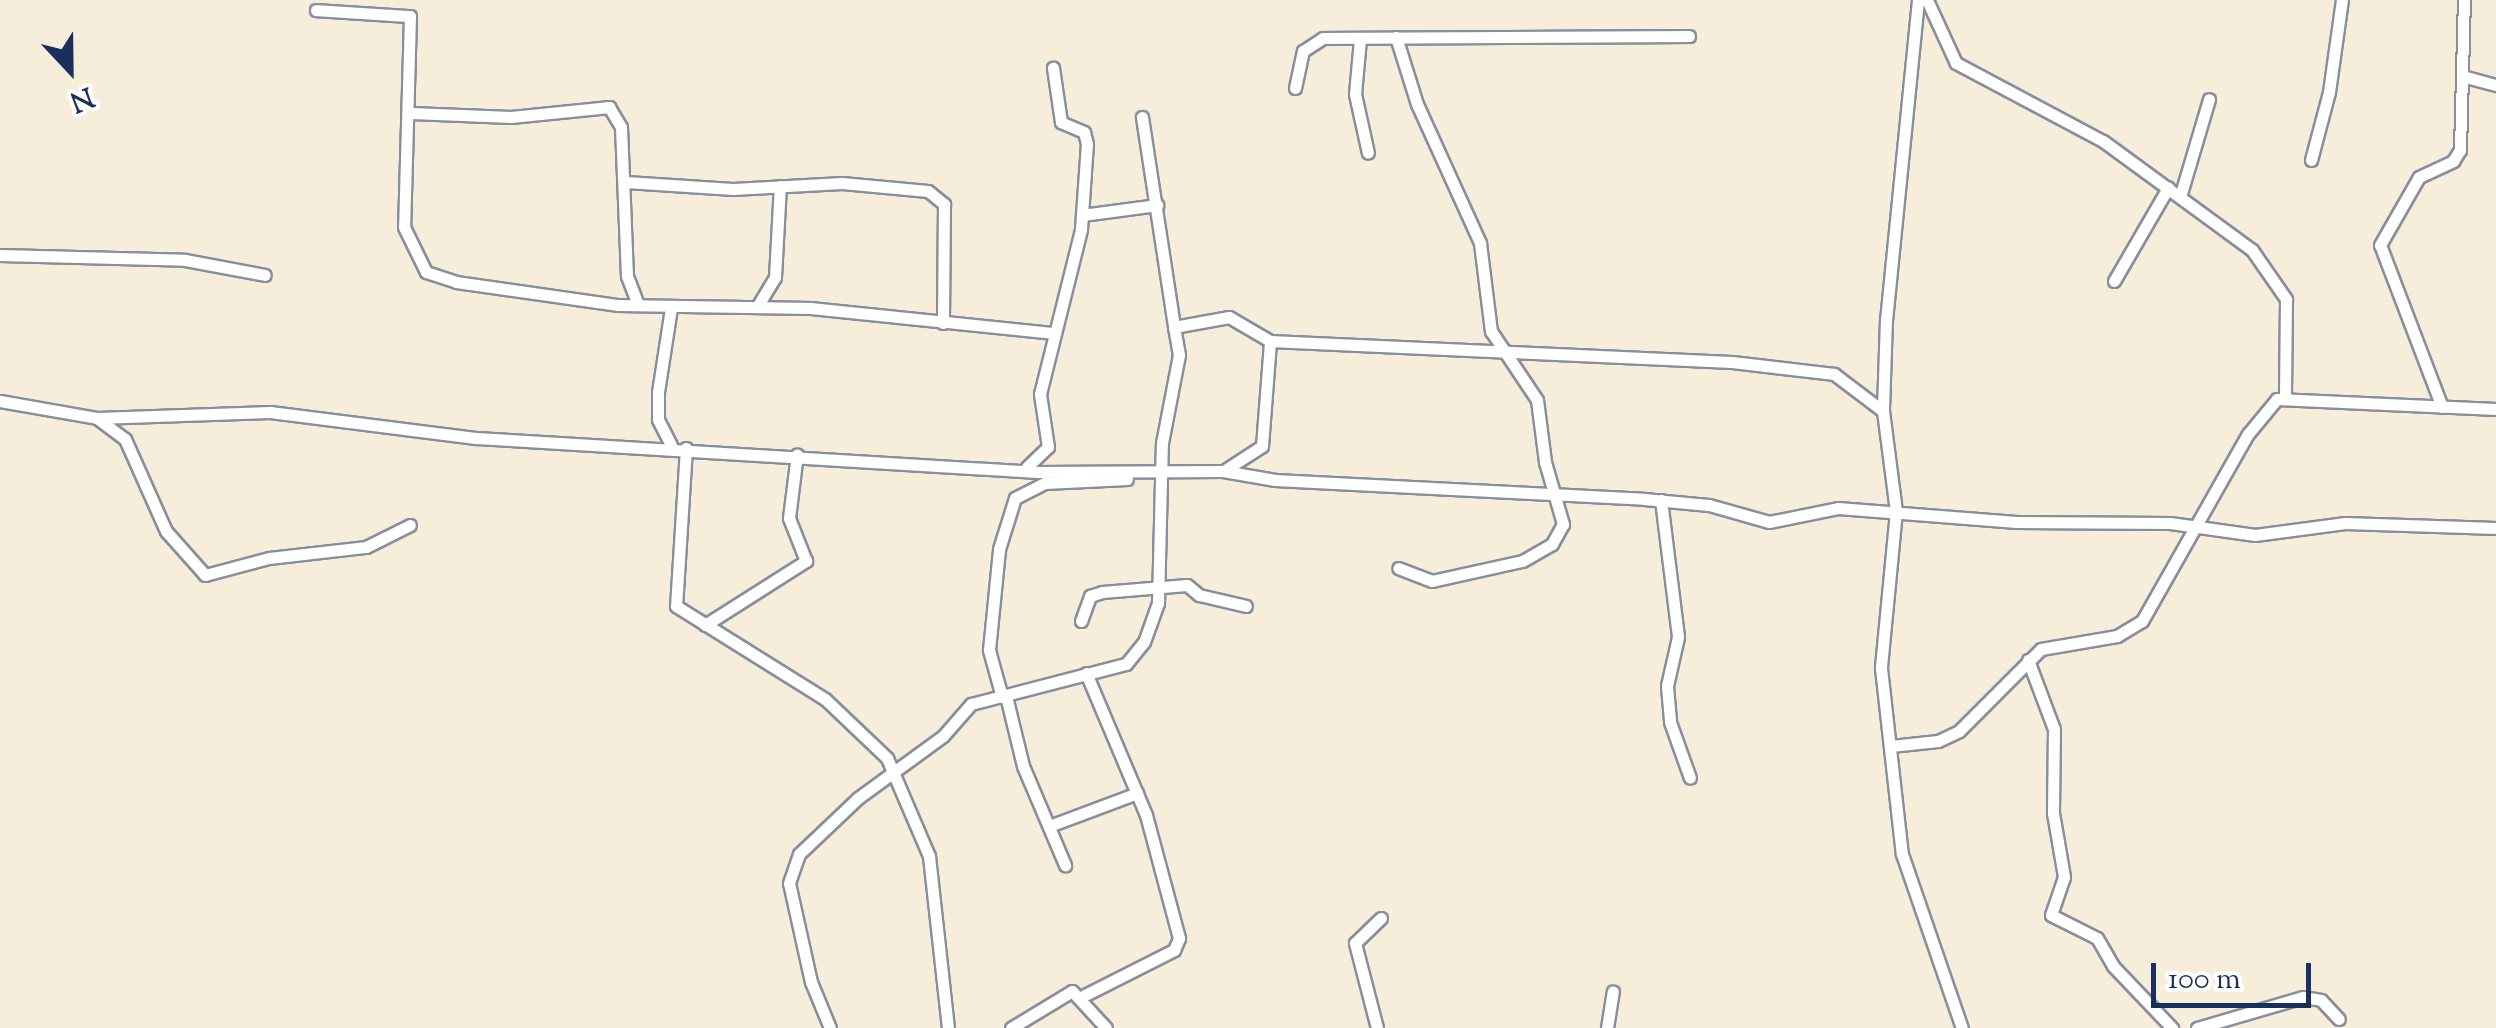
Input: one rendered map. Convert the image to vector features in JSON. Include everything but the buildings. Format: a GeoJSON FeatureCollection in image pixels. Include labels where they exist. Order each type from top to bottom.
{"type":"FeatureCollection","features":[{"type":"Feature","properties":{"kind":"street"},"geometry":{"type":"LineString","coordinates":[[1918,0],[1896,178],[1882,411],[1896,511],[1881,668],[1898,829],[1915,905],[1962,1028]]}},
{"type":"Feature","properties":{"kind":"street"},"geometry":{"type":"LineString","coordinates":[[1927,0],[1956,63],[2102,141],[2252,250],[2286,300],[2285,396]]}},
{"type":"Feature","properties":{"kind":"street"},"geometry":{"type":"LineString","coordinates":[[2311,160],[2329,92],[2342,0]]}},
{"type":"Feature","properties":{"kind":"street"},"geometry":{"type":"LineString","coordinates":[[2442,407],[2380,245],[2420,177],[2453,161],[2460,150],[2466,77],[2464,0]]}},
{"type":"Feature","properties":{"kind":"street"},"geometry":{"type":"LineString","coordinates":[[316,10],[410,16],[404,82],[410,112],[404,227],[426,272],[456,282],[671,308],[757,307],[1054,333]]}},
{"type":"Feature","properties":{"kind":"street"},"geometry":{"type":"LineString","coordinates":[[1295,88],[1311,42],[1689,36]]}},
{"type":"Feature","properties":{"kind":"street"},"geometry":{"type":"LineString","coordinates":[[1396,38],[1417,104],[1480,244],[1488,323],[1537,400],[1545,462],[1557,494],[1559,536],[1522,561],[1432,581],[1398,568]]}},
{"type":"Feature","properties":{"kind":"street"},"geometry":{"type":"LineString","coordinates":[[1360,39],[1355,94],[1368,152]]}},
{"type":"Feature","properties":{"kind":"street"},"geometry":{"type":"LineString","coordinates":[[1027,467],[1048,446],[1040,394],[1082,215],[1086,137],[1061,122],[1053,68]]}},
{"type":"Feature","properties":{"kind":"street"},"geometry":{"type":"LineString","coordinates":[[2466,77],[2496,86]]}},
{"type":"Feature","properties":{"kind":"street"},"geometry":{"type":"LineString","coordinates":[[2180,197],[2209,99]]}},
{"type":"Feature","properties":{"kind":"street"},"geometry":{"type":"LineString","coordinates":[[410,112],[512,117],[610,107],[621,127],[627,276],[638,304]]}},
{"type":"Feature","properties":{"kind":"street"},"geometry":{"type":"LineString","coordinates":[[830,1028],[811,982],[789,883],[799,854],[858,798],[943,736],[958,712],[1135,658],[1158,588],[1162,443],[1179,355],[1157,205],[1144,163],[1142,117]]}},
{"type":"Feature","properties":{"kind":"street"},"geometry":{"type":"LineString","coordinates":[[626,182],[780,186],[842,183],[939,196],[943,323]]}},
{"type":"Feature","properties":{"kind":"street"},"geometry":{"type":"LineString","coordinates":[[757,307],[775,278],[780,186]]}},
{"type":"Feature","properties":{"kind":"street"},"geometry":{"type":"LineString","coordinates":[[2114,282],[2168,188]]}},
{"type":"Feature","properties":{"kind":"street"},"geometry":{"type":"LineString","coordinates":[[1082,215],[1157,205]]}},
{"type":"Feature","properties":{"kind":"street"},"geometry":{"type":"LineString","coordinates":[[0,255],[185,260],[265,275]]}},
{"type":"Feature","properties":{"kind":"street"},"geometry":{"type":"LineString","coordinates":[[671,308],[658,392],[658,419],[671,445]]}},
{"type":"Feature","properties":{"kind":"street"},"geometry":{"type":"LineString","coordinates":[[1174,327],[1230,317],[1270,341],[1732,362],[1834,374],[1882,411]]}},
{"type":"Feature","properties":{"kind":"street"},"geometry":{"type":"LineString","coordinates":[[1224,470],[1262,446],[1270,341]]}},
{"type":"Feature","properties":{"kind":"street"},"geometry":{"type":"LineString","coordinates":[[1891,746],[1938,741],[1959,731],[2028,660],[2054,643],[2129,632],[2156,601],[2265,408],[2285,396],[2496,409]]}},
{"type":"Feature","properties":{"kind":"street"},"geometry":{"type":"LineString","coordinates":[[0,401],[97,418],[270,412],[477,438],[671,445],[1163,475]]}},
{"type":"Feature","properties":{"kind":"street"},"geometry":{"type":"LineString","coordinates":[[97,418],[125,439],[166,531],[205,575],[270,558],[357,550],[410,525]]}},
{"type":"Feature","properties":{"kind":"street"},"geometry":{"type":"LineString","coordinates":[[686,448],[676,606],[862,728],[895,772],[929,856],[948,1028]]}},
{"type":"Feature","properties":{"kind":"street"},"geometry":{"type":"LineString","coordinates":[[705,625],[806,561],[789,518],[797,454]]}},
{"type":"Feature","properties":{"kind":"street"},"geometry":{"type":"LineString","coordinates":[[1065,865],[1052,825],[1023,766],[988,650],[999,549],[1020,491],[1058,481],[1224,470],[1276,480],[1661,500],[1769,522],[1808,510],[1896,511],[2255,535],[2346,523],[2496,528]]}},
{"type":"Feature","properties":{"kind":"street"},"geometry":{"type":"LineString","coordinates":[[1661,500],[1678,637],[1667,686],[1670,722],[1690,778]]}},
{"type":"Feature","properties":{"kind":"street"},"geometry":{"type":"LineString","coordinates":[[1081,622],[1094,594],[1192,586],[1199,595],[1246,606]]}},
{"type":"Feature","properties":{"kind":"street"},"geometry":{"type":"LineString","coordinates":[[2028,660],[2054,729],[2053,813],[2064,878],[2050,915],[2097,938],[2113,966],[2172,1028]]}},
{"type":"Feature","properties":{"kind":"street"},"geometry":{"type":"LineString","coordinates":[[1083,996],[1174,950],[1180,938],[1137,793],[1086,673]]}},
{"type":"Feature","properties":{"kind":"street"},"geometry":{"type":"LineString","coordinates":[[1052,825],[1137,793]]}},
{"type":"Feature","properties":{"kind":"street"},"geometry":{"type":"LineString","coordinates":[[1377,1028],[1355,943],[1381,918]]}},
{"type":"Feature","properties":{"kind":"street"},"geometry":{"type":"LineString","coordinates":[[1607,1028],[1614,990]]}},
{"type":"Feature","properties":{"kind":"street"},"geometry":{"type":"LineString","coordinates":[[1011,1028],[1072,991],[1083,996],[1106,1028]]}},
{"type":"Feature","properties":{"kind":"street"},"geometry":{"type":"LineString","coordinates":[[2197,1028],[2304,997],[2322,1000],[2340,1019]]}}]}
